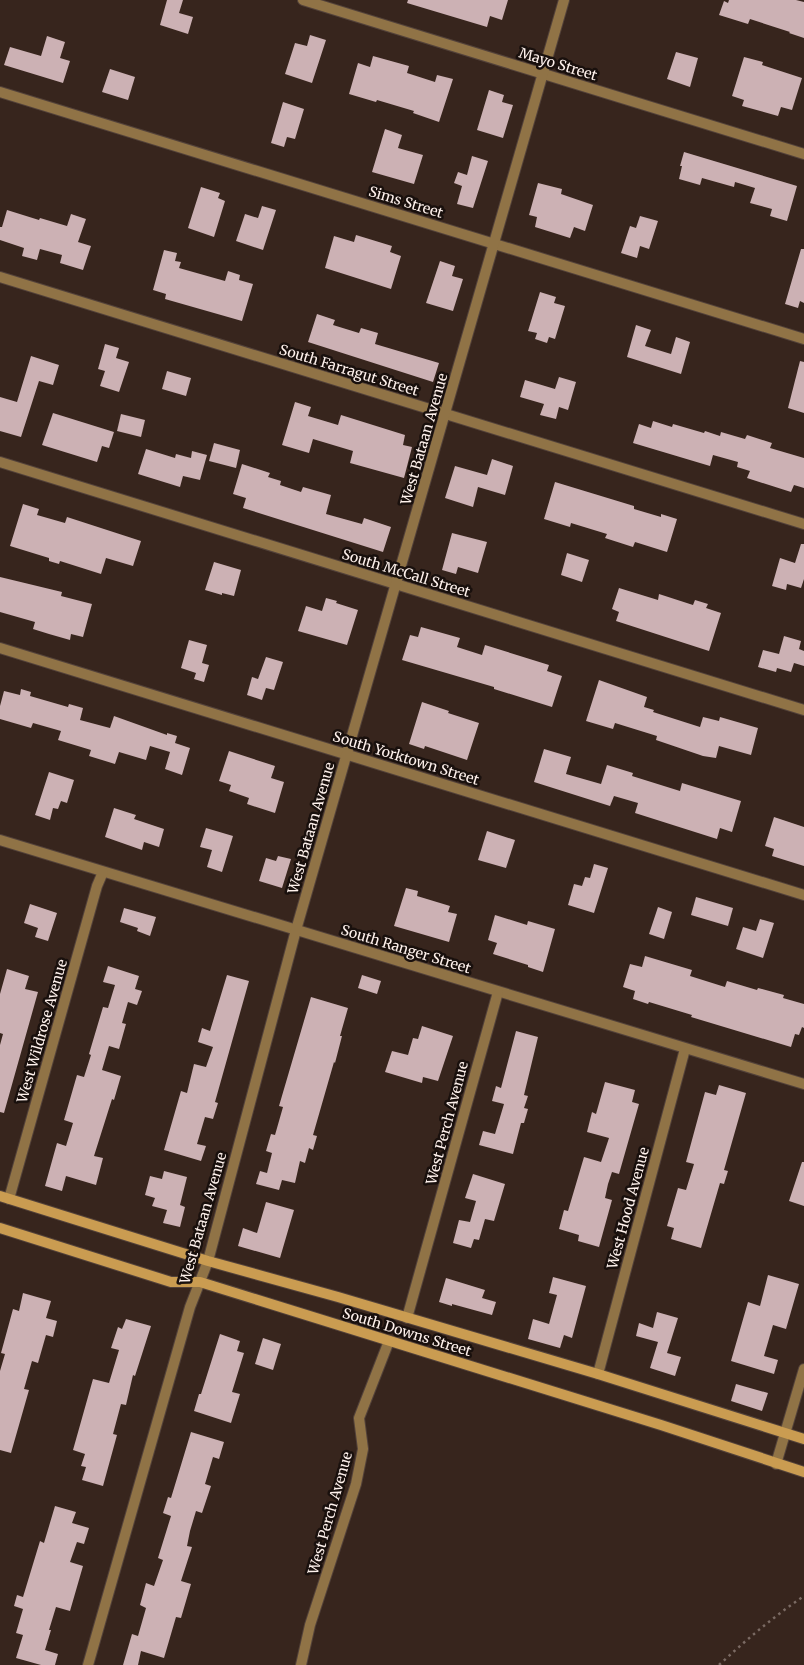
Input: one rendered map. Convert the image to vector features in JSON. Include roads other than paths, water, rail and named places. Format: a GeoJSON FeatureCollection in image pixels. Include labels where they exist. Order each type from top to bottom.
{"type":"FeatureCollection","features":[{"type":"Feature","properties":{"kind":"main road","name":"South Downs Street"},"geometry":{"type":"LineString","coordinates":[[5,1198],[208,1261],[338,1297],[598,1374],[804,1439]]}},
{"type":"Feature","properties":{"kind":"main road","name":"South Downs Street"},"geometry":{"type":"LineString","coordinates":[[0,1229],[171,1282],[200,1282],[652,1422],[804,1472]]}},
{"type":"Feature","properties":{"kind":"street","name":"Mayo Street"},"geometry":{"type":"LineString","coordinates":[[303,0],[804,154]]}},
{"type":"Feature","properties":{"kind":"street","name":"West Bataan Avenue"},"geometry":{"type":"LineString","coordinates":[[88,1665],[188,1317],[208,1261],[296,930],[564,0]]}},
{"type":"Feature","properties":{"kind":"street","name":"Sims Street"},"geometry":{"type":"LineString","coordinates":[[0,92],[804,339]]}},
{"type":"Feature","properties":{"kind":"street","name":"South Farragut Street"},"geometry":{"type":"LineString","coordinates":[[0,277],[804,524]]}},
{"type":"Feature","properties":{"kind":"street","name":"South McCall Street"},"geometry":{"type":"LineString","coordinates":[[0,462],[804,710]]}},
{"type":"Feature","properties":{"kind":"street","name":"South Yorktown Street"},"geometry":{"type":"LineString","coordinates":[[0,648],[804,894]]}},
{"type":"Feature","properties":{"kind":"street","name":"South Ranger Street"},"geometry":{"type":"LineString","coordinates":[[0,840],[804,1084]]}},
{"type":"Feature","properties":{"kind":"street","name":"West Wildrose Avenue"},"geometry":{"type":"LineString","coordinates":[[5,1198],[97,886],[103,872]]}},
{"type":"Feature","properties":{"kind":"street","name":"West Perch Avenue"},"geometry":{"type":"LineString","coordinates":[[407,1318],[498,992]]}},
{"type":"Feature","properties":{"kind":"street","name":"West Hood Avenue"},"geometry":{"type":"LineString","coordinates":[[598,1374],[685,1049]]}},
{"type":"Feature","properties":{"kind":"street","name":"West Perch Avenue"},"geometry":{"type":"LineString","coordinates":[[301,1665],[310,1625],[356,1484],[364,1449],[359,1418],[389,1342]]}},
{"type":"Feature","properties":{"kind":"street"},"geometry":{"type":"LineString","coordinates":[[776,1464],[804,1369]]}}]}
